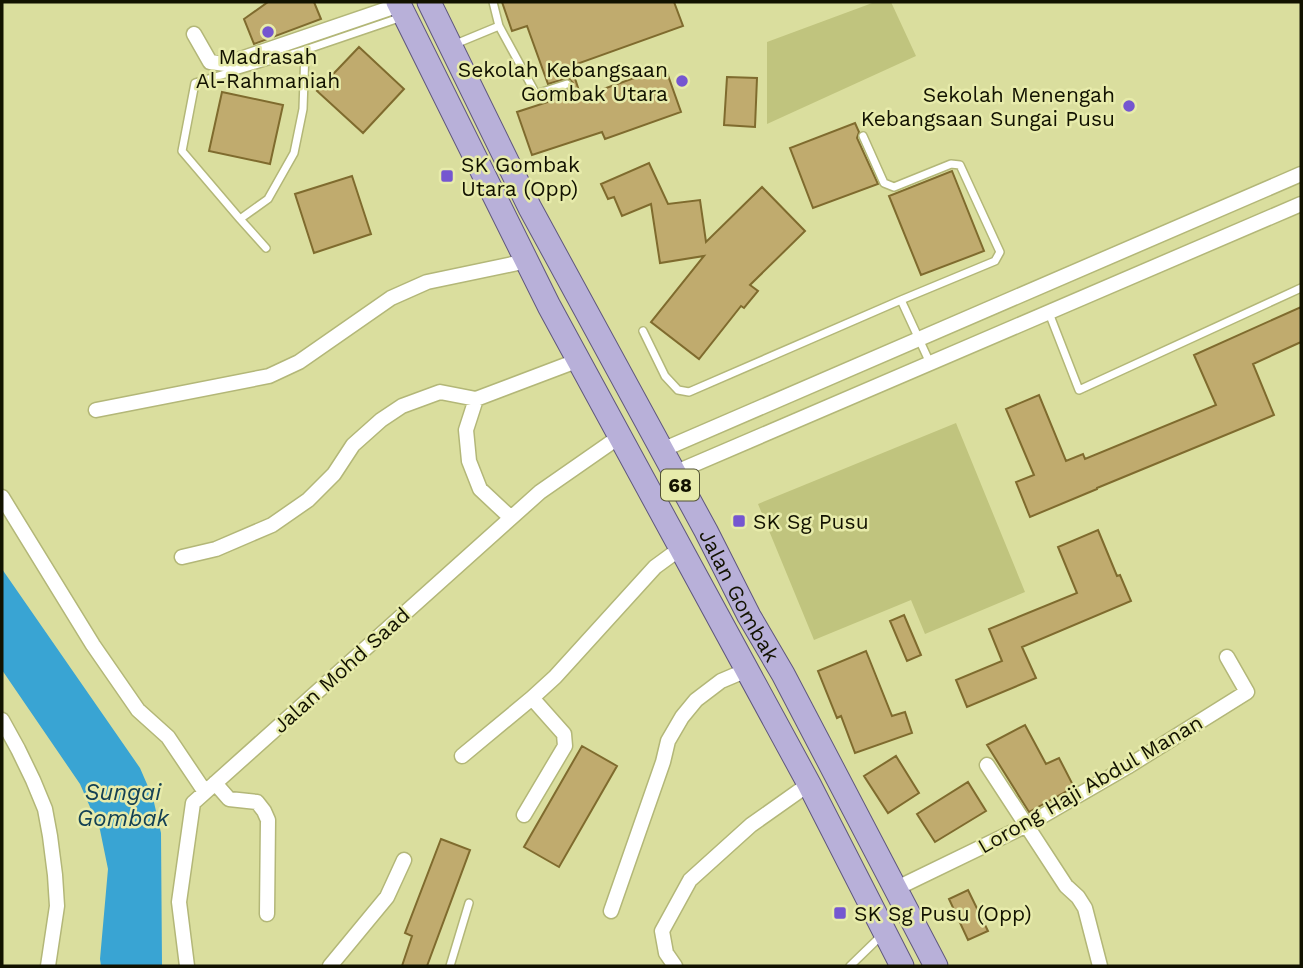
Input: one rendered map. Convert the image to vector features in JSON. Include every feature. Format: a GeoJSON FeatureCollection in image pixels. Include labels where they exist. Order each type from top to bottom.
{"type":"FeatureCollection","features":[{"type":"Feature","properties":{"kind":"main road","name":"Jalan Gombak"},"geometry":{"type":"LineString","coordinates":[[429,2],[530,208],[783,674],[936,966]]}},
{"type":"Feature","properties":{"kind":"main road","name":"Jalan Gombak"},"geometry":{"type":"LineString","coordinates":[[401,7],[527,261],[619,437],[809,784],[902,966]]}},
{"type":"Feature","properties":{"kind":"street"},"geometry":{"type":"LineString","coordinates":[[194,34],[210,62],[226,64],[401,7]]}},
{"type":"Feature","properties":{"kind":"street"},"geometry":{"type":"LineString","coordinates":[[662,450],[1301,174]]}},
{"type":"Feature","properties":{"kind":"street"},"geometry":{"type":"LineString","coordinates":[[1249,197],[1258,223]]}},
{"type":"Feature","properties":{"kind":"street"},"geometry":{"type":"LineString","coordinates":[[674,473],[1301,204]]}},
{"type":"Feature","properties":{"kind":"street"},"geometry":{"type":"LineString","coordinates":[[96,410],[269,376],[299,362],[391,298],[428,282],[527,261]]}},
{"type":"Feature","properties":{"kind":"street"},"geometry":{"type":"LineString","coordinates":[[182,557],[216,549],[272,525],[309,500],[334,474],[353,445],[381,419],[402,406],[440,392],[476,399],[579,360]]}},
{"type":"Feature","properties":{"kind":"street"},"geometry":{"type":"LineString","coordinates":[[476,399],[466,430],[469,461],[480,489],[511,518]]}},
{"type":"Feature","properties":{"kind":"street","name":"Jalan Mohd Saad"},"geometry":{"type":"LineString","coordinates":[[187,966],[179,902],[193,803],[540,492],[619,437]]}},
{"type":"Feature","properties":{"kind":"street"},"geometry":{"type":"LineString","coordinates":[[2,497],[86,634],[138,710],[168,737],[210,788],[229,799],[257,802],[264,811],[268,820],[267,914]]}},
{"type":"Feature","properties":{"kind":"street"},"geometry":{"type":"LineString","coordinates":[[462,756],[555,677],[655,567],[681,548]]}},
{"type":"Feature","properties":{"kind":"street","name":"Lorong Haji Abdul Manan"},"geometry":{"type":"LineString","coordinates":[[895,889],[1027,825],[1127,767],[1247,692],[1227,657]]}},
{"type":"Feature","properties":{"kind":"street"},"geometry":{"type":"LineString","coordinates":[[611,911],[668,741],[696,700],[722,681],[747,670]]}},
{"type":"Feature","properties":{"kind":"street"},"geometry":{"type":"LineString","coordinates":[[524,815],[565,747],[564,734],[532,698]]}},
{"type":"Feature","properties":{"kind":"street"},"geometry":{"type":"LineString","coordinates":[[2,720],[33,780],[44,809],[50,836],[57,906],[48,966]]}},
{"type":"Feature","properties":{"kind":"street"},"geometry":{"type":"LineString","coordinates":[[987,765],[1066,886],[1085,908],[1100,966]]}},
{"type":"Feature","properties":{"kind":"street"},"geometry":{"type":"LineString","coordinates":[[675,966],[666,953],[662,932],[690,880],[751,825],[809,784]]}},
{"type":"Feature","properties":{"kind":"street"},"geometry":{"type":"LineString","coordinates":[[330,966],[387,897],[404,860]]}},
{"type":"Feature","properties":{"kind":"lane"},"geometry":{"type":"LineString","coordinates":[[493,2],[499,26],[536,94],[567,84]]}},
{"type":"Feature","properties":{"kind":"lane"},"geometry":{"type":"LineString","coordinates":[[266,248],[182,151],[195,83],[304,50],[401,7]]}},
{"type":"Feature","properties":{"kind":"lane"},"geometry":{"type":"LineString","coordinates":[[450,46],[499,26]]}},
{"type":"Feature","properties":{"kind":"lane"},"geometry":{"type":"LineString","coordinates":[[240,219],[268,199],[295,153],[303,109],[304,50]]}},
{"type":"Feature","properties":{"kind":"lane"},"geometry":{"type":"LineString","coordinates":[[643,331],[665,376],[677,390],[689,392],[995,261],[1000,252],[960,166],[951,164],[894,187],[884,183],[863,136]]}},
{"type":"Feature","properties":{"kind":"lane"},"geometry":{"type":"LineString","coordinates":[[1049,313],[1079,390],[1301,288]]}},
{"type":"Feature","properties":{"kind":"lane"},"geometry":{"type":"LineString","coordinates":[[901,300],[930,364]]}},
{"type":"Feature","properties":{"kind":"lane"},"geometry":{"type":"LineString","coordinates":[[450,966],[469,903]]}},
{"type":"Feature","properties":{"kind":"lane"},"geometry":{"type":"LineString","coordinates":[[850,966],[885,933]]}},
{"type":"Feature","properties":{"kind":"green space"},"geometry":{"type":"Polygon","coordinates":[[[875,2],[891,2],[916,56],[767,124],[767,42],[875,2]]]}},
{"type":"Feature","properties":{"kind":"green space"},"geometry":{"type":"Polygon","coordinates":[[[956,423],[1025,592],[925,634],[911,600],[814,640],[758,504],[956,423]]]}},
{"type":"Feature","properties":{"kind":"water","name":"Sungai Gombak"},"geometry":{"type":"Polygon","coordinates":[[[2,569],[140,768],[153,798],[161,833],[162,966],[101,966],[108,869],[100,830],[80,784],[2,670],[2,569]]]}},
{"type":"Feature","properties":{"kind":"building","name":"Madrasah Al-Rahmaniah"},"geometry":{"type":"Polygon","coordinates":[[[268,2],[314,2],[321,19],[254,44],[244,19],[268,2]]]}},
{"type":"Feature","properties":{"kind":"building"},"geometry":{"type":"Polygon","coordinates":[[[502,2],[674,2],[683,26],[571,66],[581,97],[665,67],[681,112],[605,139],[602,132],[532,155],[517,112],[554,100],[552,95],[570,90],[573,83],[568,78],[548,84],[527,26],[512,31],[502,2]]]}},
{"type":"Feature","properties":{"kind":"building"},"geometry":{"type":"Polygon","coordinates":[[[359,47],[404,89],[363,133],[317,91],[359,47]]]}},
{"type":"Feature","properties":{"kind":"building"},"geometry":{"type":"Polygon","coordinates":[[[727,77],[757,78],[755,127],[724,125],[727,77]]]}},
{"type":"Feature","properties":{"kind":"building"},"geometry":{"type":"Polygon","coordinates":[[[222,92],[283,105],[270,164],[209,151],[222,92]]]}},
{"type":"Feature","properties":{"kind":"building"},"geometry":{"type":"Polygon","coordinates":[[[855,123],[859,132],[857,138],[878,184],[813,208],[790,148],[855,123]]]}},
{"type":"Feature","properties":{"kind":"building"},"geometry":{"type":"Polygon","coordinates":[[[649,163],[668,204],[700,200],[706,242],[762,187],[805,231],[750,285],[758,291],[744,308],[741,306],[699,359],[651,322],[704,256],[660,263],[651,204],[622,216],[614,197],[608,199],[601,184],[649,163]]]}},
{"type":"Feature","properties":{"kind":"building"},"geometry":{"type":"Polygon","coordinates":[[[952,171],[984,251],[921,275],[889,196],[952,171]]]}},
{"type":"Feature","properties":{"kind":"building"},"geometry":{"type":"Polygon","coordinates":[[[352,176],[371,234],[314,253],[295,194],[352,176]]]}},
{"type":"Feature","properties":{"kind":"building"},"geometry":{"type":"Polygon","coordinates":[[[1301,307],[1301,342],[1253,364],[1274,415],[1030,517],[1016,482],[1034,475],[1006,409],[1039,395],[1066,461],[1083,454],[1085,459],[1216,405],[1194,355],[1301,307]]]}},
{"type":"Feature","properties":{"kind":"building"},"geometry":{"type":"Polygon","coordinates":[[[1098,530],[1117,576],[1120,575],[1131,601],[1022,647],[1036,678],[967,707],[956,680],[1002,661],[989,629],[1077,593],[1058,547],[1098,530]]]}},
{"type":"Feature","properties":{"kind":"building"},"geometry":{"type":"Polygon","coordinates":[[[904,615],[921,655],[907,661],[890,621],[904,615]]]}},
{"type":"Feature","properties":{"kind":"building"},"geometry":{"type":"Polygon","coordinates":[[[866,651],[892,716],[905,712],[912,733],[855,753],[841,716],[837,718],[818,671],[866,651]]]}},
{"type":"Feature","properties":{"kind":"building"},"geometry":{"type":"Polygon","coordinates":[[[1025,725],[1046,764],[1059,758],[1074,787],[1029,812],[987,745],[1025,725]]]}},
{"type":"Feature","properties":{"kind":"building"},"geometry":{"type":"Polygon","coordinates":[[[582,746],[617,766],[559,867],[524,847],[582,746]]]}},
{"type":"Feature","properties":{"kind":"building"},"geometry":{"type":"Polygon","coordinates":[[[896,756],[919,793],[888,813],[864,776],[896,756]]]}},
{"type":"Feature","properties":{"kind":"building"},"geometry":{"type":"Polygon","coordinates":[[[968,782],[986,811],[935,842],[917,814],[968,782]]]}},
{"type":"Feature","properties":{"kind":"building"},"geometry":{"type":"Polygon","coordinates":[[[441,839],[470,850],[427,966],[402,966],[412,936],[405,933],[441,839]]]}},
{"type":"Feature","properties":{"kind":"building"},"geometry":{"type":"Polygon","coordinates":[[[968,890],[988,931],[968,940],[949,899],[968,890]]]}},
{"type":"Feature","properties":{"kind":"place","name":"Madrasah Al-Rahmaniah"},"geometry":{"type":"Point","coordinates":[268,32]}},
{"type":"Feature","properties":{"kind":"place","name":"Sekolah Kebangsaan Gombak Utara"},"geometry":{"type":"Point","coordinates":[682,81]}},
{"type":"Feature","properties":{"kind":"place","name":"Sekolah Menengah Kebangsaan Sungai Pusu"},"geometry":{"type":"Point","coordinates":[1129,106]}},
{"type":"Feature","properties":{"kind":"place","name":"SK Gombak Utara (Opp)"},"geometry":{"type":"Point","coordinates":[447,176]}},
{"type":"Feature","properties":{"kind":"place","name":"SK Sg Pusu"},"geometry":{"type":"Point","coordinates":[739,521]}},
{"type":"Feature","properties":{"kind":"place","name":"SK Sg Pusu (Opp)"},"geometry":{"type":"Point","coordinates":[840,913]}}]}
